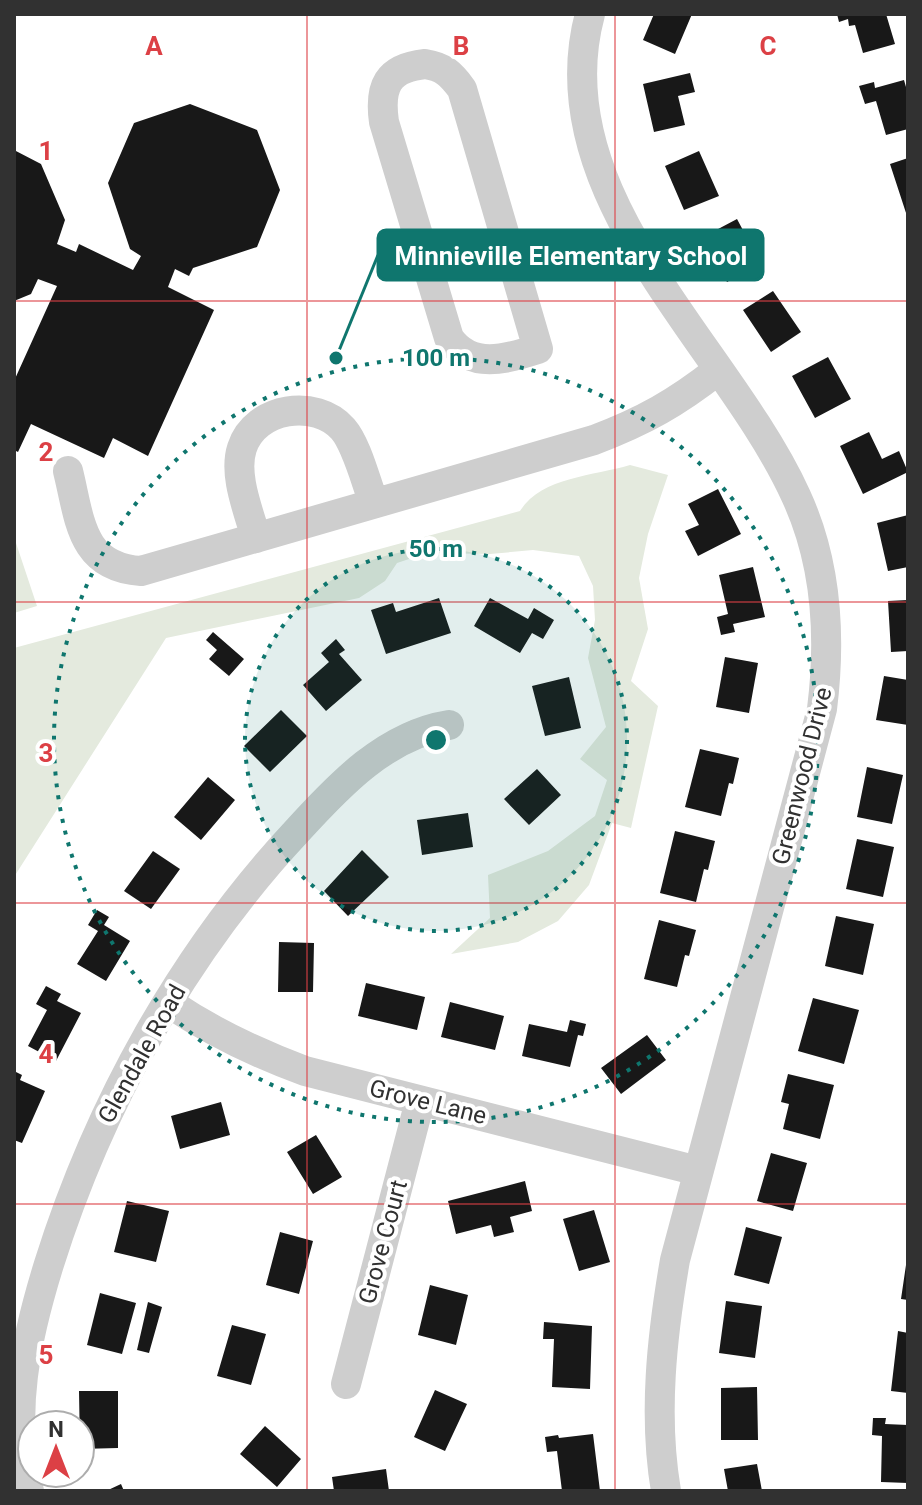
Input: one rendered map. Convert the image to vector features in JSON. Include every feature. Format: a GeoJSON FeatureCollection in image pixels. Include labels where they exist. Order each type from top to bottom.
{"type":"FeatureCollection","features":[{"type":"Feature","properties":{"kind":"street","name":"Greenwood Drive"},"geometry":{"type":"LineString","coordinates":[[590,14],[583,39],[580,73],[584,110],[594,151],[637,247],[781,464],[798,498],[811,534],[827,619],[828,667],[822,709],[675,1260],[665,1318],[660,1376],[666,1491]]}},
{"type":"Feature","properties":{"kind":"street"},"geometry":{"type":"LineString","coordinates":[[411,66],[440,66],[452,74],[462,89],[538,349],[504,359],[484,360],[456,348],[449,338],[384,122],[382,93],[387,82],[411,66]]}},
{"type":"Feature","properties":{"kind":"street"},"geometry":{"type":"LineString","coordinates":[[68,471],[88,542],[106,563],[122,570],[141,571],[594,440],[639,423],[682,399],[718,370]]}},
{"type":"Feature","properties":{"kind":"street"},"geometry":{"type":"LineString","coordinates":[[256,538],[240,467],[241,449],[248,435],[274,415],[291,410],[308,410],[325,415],[344,430],[374,503]]}},
{"type":"Feature","properties":{"kind":"street","name":"Glendale Road"},"geometry":{"type":"LineString","coordinates":[[29,1491],[20,1439],[19,1400],[41,1289],[66,1210],[138,1052],[224,919],[268,862],[317,809],[382,751],[406,736],[449,725]]}},
{"type":"Feature","properties":{"kind":"street","name":"Grove Lane"},"geometry":{"type":"LineString","coordinates":[[169,1003],[199,1024],[265,1057],[305,1071],[698,1171]]}},
{"type":"Feature","properties":{"kind":"street","name":"Grove Court"},"geometry":{"type":"LineString","coordinates":[[346,1384],[420,1101]]}},
{"type":"Feature","properties":{"kind":"shaded area"},"geometry":{"type":"Polygon","coordinates":[[[630,465],[668,475],[648,534],[639,578],[648,629],[631,681],[658,706],[631,828],[612,823],[589,885],[558,921],[518,942],[451,954],[490,918],[488,875],[548,851],[595,816],[607,780],[580,759],[606,727],[588,658],[595,620],[593,586],[579,556],[533,550],[490,554],[427,553],[397,563],[385,581],[359,598],[166,638],[14,877],[14,648],[520,511],[529,500],[555,484],[630,465]]]}},
{"type":"Feature","properties":{"kind":"shaded area"},"geometry":{"type":"Polygon","coordinates":[[[14,537],[37,606],[14,613],[14,537]]]}},
{"type":"Feature","properties":{"kind":"building"},"geometry":{"type":"Polygon","coordinates":[[[654,14],[692,14],[675,54],[643,40],[654,14]]]}},
{"type":"Feature","properties":{"kind":"building"},"geometry":{"type":"Polygon","coordinates":[[[837,14],[886,14],[895,44],[863,53],[855,25],[849,26],[848,19],[839,22],[837,14]]]}},
{"type":"Feature","properties":{"kind":"building"},"geometry":{"type":"Polygon","coordinates":[[[690,73],[695,92],[678,96],[685,125],[654,132],[643,84],[690,73]]]}},
{"type":"Feature","properties":{"kind":"building"},"geometry":{"type":"Polygon","coordinates":[[[904,80],[908,94],[908,129],[886,135],[876,101],[865,104],[859,86],[874,82],[875,88],[904,80]]]}},
{"type":"Feature","properties":{"kind":"building"},"geometry":{"type":"Polygon","coordinates":[[[190,104],[257,130],[280,190],[257,247],[193,268],[189,276],[175,269],[168,287],[214,310],[148,456],[113,438],[104,458],[31,424],[18,452],[14,450],[14,381],[57,286],[38,279],[31,294],[14,301],[14,150],[41,164],[65,220],[57,244],[76,252],[79,244],[133,270],[141,256],[130,249],[108,183],[134,123],[190,104]]]}},
{"type":"Feature","properties":{"kind":"building"},"geometry":{"type":"Polygon","coordinates":[[[699,151],[719,196],[684,210],[665,166],[699,151]]]}},
{"type":"Feature","properties":{"kind":"building"},"geometry":{"type":"Polygon","coordinates":[[[908,158],[908,216],[907,216],[890,164],[908,158]]]}},
{"type":"Feature","properties":{"kind":"building"},"geometry":{"type":"Polygon","coordinates":[[[737,219],[761,264],[727,282],[703,237],[737,219]]]}},
{"type":"Feature","properties":{"kind":"building"},"geometry":{"type":"Polygon","coordinates":[[[773,291],[801,332],[771,352],[743,310],[773,291]]]}},
{"type":"Feature","properties":{"kind":"building"},"geometry":{"type":"Polygon","coordinates":[[[828,357],[851,399],[815,418],[792,376],[828,357]]]}},
{"type":"Feature","properties":{"kind":"building"},"geometry":{"type":"Polygon","coordinates":[[[869,432],[882,459],[899,451],[908,472],[863,494],[840,446],[869,432]]]}},
{"type":"Feature","properties":{"kind":"building"},"geometry":{"type":"Polygon","coordinates":[[[718,489],[741,534],[698,556],[685,531],[699,525],[688,504],[718,489]]]}},
{"type":"Feature","properties":{"kind":"building"},"geometry":{"type":"Polygon","coordinates":[[[908,515],[908,567],[888,571],[877,523],[908,515]]]}},
{"type":"Feature","properties":{"kind":"building"},"geometry":{"type":"Polygon","coordinates":[[[753,567],[765,617],[733,624],[735,632],[721,635],[717,617],[728,614],[719,575],[753,567]]]}},
{"type":"Feature","properties":{"kind":"building"},"geometry":{"type":"Polygon","coordinates":[[[439,598],[451,633],[386,654],[371,610],[393,603],[396,612],[439,598]]]}},
{"type":"Feature","properties":{"kind":"building"},"geometry":{"type":"Polygon","coordinates":[[[490,598],[528,619],[534,608],[554,620],[543,639],[532,633],[520,653],[474,626],[490,598]]]}},
{"type":"Feature","properties":{"kind":"building"},"geometry":{"type":"Polygon","coordinates":[[[908,600],[908,651],[891,652],[888,601],[908,600]]]}},
{"type":"Feature","properties":{"kind":"building"},"geometry":{"type":"Polygon","coordinates":[[[213,632],[244,659],[229,676],[209,659],[217,650],[206,640],[213,632]]]}},
{"type":"Feature","properties":{"kind":"building"},"geometry":{"type":"Polygon","coordinates":[[[336,639],[345,650],[339,654],[362,680],[326,711],[303,685],[329,662],[321,653],[336,639]]]}},
{"type":"Feature","properties":{"kind":"building"},"geometry":{"type":"Polygon","coordinates":[[[725,657],[758,663],[749,713],[716,707],[725,657]]]}},
{"type":"Feature","properties":{"kind":"building"},"geometry":{"type":"Polygon","coordinates":[[[884,676],[908,680],[908,725],[876,720],[884,676]]]}},
{"type":"Feature","properties":{"kind":"building"},"geometry":{"type":"Polygon","coordinates":[[[569,677],[581,728],[545,736],[532,686],[569,677]]]}},
{"type":"Feature","properties":{"kind":"building"},"geometry":{"type":"Polygon","coordinates":[[[281,710],[307,736],[270,772],[244,746],[281,710]]]}},
{"type":"Feature","properties":{"kind":"building"},"geometry":{"type":"Polygon","coordinates":[[[700,749],[739,758],[721,816],[685,807],[700,749]]]}},
{"type":"Feature","properties":{"kind":"building"},"geometry":{"type":"Polygon","coordinates":[[[867,767],[903,775],[892,824],[857,817],[867,767]]]}},
{"type":"Feature","properties":{"kind":"building"},"geometry":{"type":"Polygon","coordinates":[[[537,769],[561,795],[529,825],[504,799],[537,769]]]}},
{"type":"Feature","properties":{"kind":"building"},"geometry":{"type":"Polygon","coordinates":[[[208,777],[235,800],[201,840],[174,817],[208,777]]]}},
{"type":"Feature","properties":{"kind":"building"},"geometry":{"type":"Polygon","coordinates":[[[468,813],[473,847],[422,855],[417,820],[468,813]]]}},
{"type":"Feature","properties":{"kind":"building"},"geometry":{"type":"Polygon","coordinates":[[[675,831],[715,841],[696,902],[660,893],[675,831]]]}},
{"type":"Feature","properties":{"kind":"building"},"geometry":{"type":"Polygon","coordinates":[[[857,839],[894,847],[883,897],[846,889],[857,839]]]}},
{"type":"Feature","properties":{"kind":"building"},"geometry":{"type":"Polygon","coordinates":[[[362,850],[389,877],[348,916],[324,891],[362,850]]]}},
{"type":"Feature","properties":{"kind":"building"},"geometry":{"type":"Polygon","coordinates":[[[153,851],[180,869],[151,909],[124,891],[153,851]]]}},
{"type":"Feature","properties":{"kind":"building"},"geometry":{"type":"Polygon","coordinates":[[[97,910],[109,917],[104,925],[130,941],[106,981],[77,964],[98,931],[88,925],[97,910]]]}},
{"type":"Feature","properties":{"kind":"building"},"geometry":{"type":"Polygon","coordinates":[[[836,916],[874,924],[863,975],[825,966],[836,916]]]}},
{"type":"Feature","properties":{"kind":"building"},"geometry":{"type":"Polygon","coordinates":[[[659,920],[696,930],[689,956],[685,955],[677,987],[644,979],[659,920]]]}},
{"type":"Feature","properties":{"kind":"building"},"geometry":{"type":"Polygon","coordinates":[[[279,942],[314,943],[313,992],[278,992],[279,942]]]}},
{"type":"Feature","properties":{"kind":"building"},"geometry":{"type":"Polygon","coordinates":[[[366,983],[425,997],[417,1030],[358,1016],[366,983]]]}},
{"type":"Feature","properties":{"kind":"building"},"geometry":{"type":"Polygon","coordinates":[[[46,986],[61,994],[57,1001],[81,1013],[56,1061],[28,1046],[47,1010],[36,1004],[46,986]]]}},
{"type":"Feature","properties":{"kind":"building"},"geometry":{"type":"Polygon","coordinates":[[[813,998],[859,1010],[844,1064],[798,1051],[813,998]]]}},
{"type":"Feature","properties":{"kind":"building"},"geometry":{"type":"Polygon","coordinates":[[[450,1002],[504,1016],[495,1050],[441,1037],[450,1002]]]}},
{"type":"Feature","properties":{"kind":"building"},"geometry":{"type":"Polygon","coordinates":[[[570,1020],[586,1024],[583,1036],[578,1035],[570,1067],[522,1056],[529,1024],[567,1032],[570,1020]]]}},
{"type":"Feature","properties":{"kind":"building"},"geometry":{"type":"Polygon","coordinates":[[[647,1035],[666,1060],[621,1094],[601,1068],[647,1035]]]}},
{"type":"Feature","properties":{"kind":"building"},"geometry":{"type":"Polygon","coordinates":[[[14,1071],[22,1075],[20,1080],[45,1091],[22,1143],[14,1140],[14,1071]]]}},
{"type":"Feature","properties":{"kind":"building"},"geometry":{"type":"Polygon","coordinates":[[[788,1074],[834,1085],[820,1139],[783,1129],[789,1104],[781,1102],[788,1074]]]}},
{"type":"Feature","properties":{"kind":"building"},"geometry":{"type":"Polygon","coordinates":[[[221,1102],[230,1135],[180,1149],[171,1116],[221,1102]]]}},
{"type":"Feature","properties":{"kind":"building"},"geometry":{"type":"Polygon","coordinates":[[[316,1135],[342,1177],[313,1194],[287,1152],[316,1135]]]}},
{"type":"Feature","properties":{"kind":"building"},"geometry":{"type":"Polygon","coordinates":[[[771,1153],[807,1163],[793,1211],[757,1201],[771,1153]]]}},
{"type":"Feature","properties":{"kind":"building"},"geometry":{"type":"Polygon","coordinates":[[[525,1181],[532,1211],[510,1217],[514,1232],[494,1237],[491,1225],[456,1234],[448,1201],[525,1181]]]}},
{"type":"Feature","properties":{"kind":"building"},"geometry":{"type":"Polygon","coordinates":[[[127,1201],[169,1211],[156,1262],[114,1252],[127,1201]]]}},
{"type":"Feature","properties":{"kind":"building"},"geometry":{"type":"Polygon","coordinates":[[[594,1210],[610,1262],[579,1271],[563,1219],[594,1210]]]}},
{"type":"Feature","properties":{"kind":"building"},"geometry":{"type":"Polygon","coordinates":[[[746,1227],[782,1237],[769,1284],[734,1275],[746,1227]]]}},
{"type":"Feature","properties":{"kind":"building"},"geometry":{"type":"Polygon","coordinates":[[[280,1232],[313,1241],[299,1294],[266,1285],[280,1232]]]}},
{"type":"Feature","properties":{"kind":"building"},"geometry":{"type":"Polygon","coordinates":[[[908,1265],[908,1300],[901,1299],[908,1265]]]}},
{"type":"Feature","properties":{"kind":"building"},"geometry":{"type":"Polygon","coordinates":[[[430,1285],[468,1295],[456,1345],[418,1335],[430,1285]]]}},
{"type":"Feature","properties":{"kind":"building"},"geometry":{"type":"Polygon","coordinates":[[[100,1293],[136,1303],[122,1354],[87,1345],[100,1293]]]}},
{"type":"Feature","properties":{"kind":"building"},"geometry":{"type":"Polygon","coordinates":[[[726,1301],[762,1306],[755,1358],[719,1353],[726,1301]]]}},
{"type":"Feature","properties":{"kind":"building"},"geometry":{"type":"Polygon","coordinates":[[[148,1302],[162,1307],[149,1353],[137,1350],[148,1302]]]}},
{"type":"Feature","properties":{"kind":"building"},"geometry":{"type":"Polygon","coordinates":[[[544,1322],[592,1326],[590,1389],[552,1387],[554,1339],[543,1339],[544,1322]]]}},
{"type":"Feature","properties":{"kind":"building"},"geometry":{"type":"Polygon","coordinates":[[[232,1325],[266,1334],[251,1385],[217,1376],[232,1325]]]}},
{"type":"Feature","properties":{"kind":"building"},"geometry":{"type":"Polygon","coordinates":[[[898,1331],[908,1333],[908,1393],[891,1391],[898,1331]]]}},
{"type":"Feature","properties":{"kind":"building"},"geometry":{"type":"Polygon","coordinates":[[[757,1387],[758,1440],[721,1440],[721,1388],[757,1387]]]}},
{"type":"Feature","properties":{"kind":"building"},"geometry":{"type":"Polygon","coordinates":[[[435,1390],[467,1404],[445,1451],[414,1437],[435,1390]]]}},
{"type":"Feature","properties":{"kind":"building"},"geometry":{"type":"Polygon","coordinates":[[[79,1391],[118,1391],[118,1448],[96,1449],[96,1409],[79,1409],[79,1391]]]}},
{"type":"Feature","properties":{"kind":"building"},"geometry":{"type":"Polygon","coordinates":[[[873,1418],[886,1418],[885,1424],[908,1425],[908,1483],[881,1482],[882,1436],[872,1435],[873,1418]]]}},
{"type":"Feature","properties":{"kind":"building"},"geometry":{"type":"Polygon","coordinates":[[[265,1426],[301,1459],[277,1487],[240,1454],[265,1426]]]}},
{"type":"Feature","properties":{"kind":"building"},"geometry":{"type":"Polygon","coordinates":[[[593,1434],[600,1491],[562,1491],[557,1451],[547,1452],[545,1437],[593,1434]]]}},
{"type":"Feature","properties":{"kind":"building"},"geometry":{"type":"Polygon","coordinates":[[[757,1464],[762,1491],[728,1491],[724,1469],[757,1464]]]}},
{"type":"Feature","properties":{"kind":"building"},"geometry":{"type":"Polygon","coordinates":[[[386,1469],[389,1491],[334,1491],[332,1477],[386,1469]]]}},
{"type":"Feature","properties":{"kind":"building"},"geometry":{"type":"Polygon","coordinates":[[[121,1484],[124,1491],[106,1491],[121,1484]]]}},
{"type":"Feature","properties":{"kind":"place","name":"Minnieville Elementary School"},"geometry":{"type":"Point","coordinates":[336,358]}}]}
